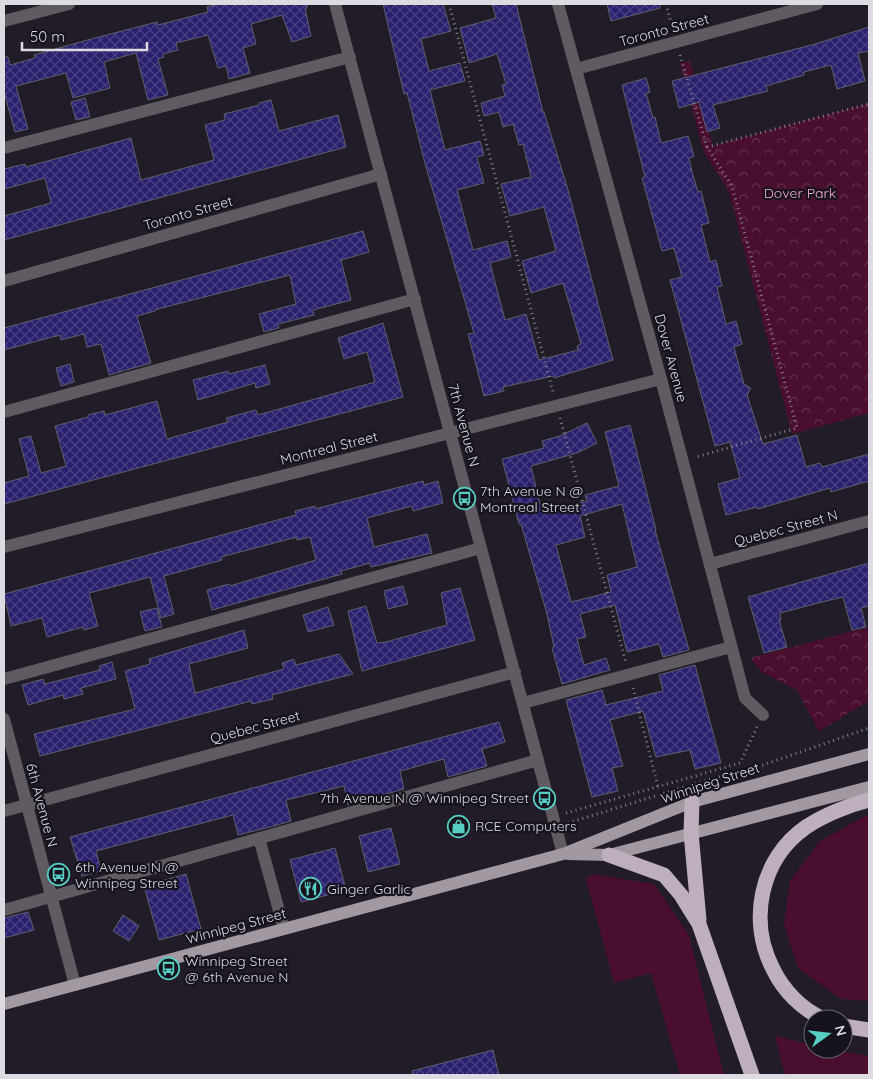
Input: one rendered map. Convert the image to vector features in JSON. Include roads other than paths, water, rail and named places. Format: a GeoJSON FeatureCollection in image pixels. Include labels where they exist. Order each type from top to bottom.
{"type":"FeatureCollection","features":[{"type":"Feature","properties":{"kind":"highway"},"geometry":{"type":"LineString","coordinates":[[808,1009],[797,1002],[779,982],[766,957],[759,927],[759,902],[767,879],[778,856],[786,845],[806,827],[856,803],[869,800]]}},
{"type":"Feature","properties":{"kind":"highway"},"geometry":{"type":"LineString","coordinates":[[692,802],[691,833],[699,924]]}},
{"type":"Feature","properties":{"kind":"highway"},"geometry":{"type":"LineString","coordinates":[[609,855],[664,876],[681,895],[699,924],[752,1075]]}},
{"type":"Feature","properties":{"kind":"highway"},"geometry":{"type":"LineString","coordinates":[[853,1028],[869,1030]]}},
{"type":"Feature","properties":{"kind":"main road","name":"Winnipeg Street"},"geometry":{"type":"LineString","coordinates":[[4,1004],[563,854],[692,802],[869,754]]}},
{"type":"Feature","properties":{"kind":"main road","name":"Winnipeg Street"},"geometry":{"type":"LineString","coordinates":[[563,854],[609,855],[869,787]]}},
{"type":"Feature","properties":{"kind":"street"},"geometry":{"type":"LineString","coordinates":[[4,21],[70,4]]}},
{"type":"Feature","properties":{"kind":"street","name":"7th Avenue N"},"geometry":{"type":"LineString","coordinates":[[335,4],[563,854]]}},
{"type":"Feature","properties":{"kind":"street","name":"Dover Avenue"},"geometry":{"type":"LineString","coordinates":[[558,4],[662,379],[744,698],[763,715]]}},
{"type":"Feature","properties":{"kind":"street","name":"Toronto Street"},"geometry":{"type":"LineString","coordinates":[[576,69],[817,4]]}},
{"type":"Feature","properties":{"kind":"street"},"geometry":{"type":"LineString","coordinates":[[4,148],[350,57]]}},
{"type":"Feature","properties":{"kind":"street","name":"Toronto Street"},"geometry":{"type":"LineString","coordinates":[[4,281],[381,174]]}},
{"type":"Feature","properties":{"kind":"street"},"geometry":{"type":"LineString","coordinates":[[4,412],[415,299]]}},
{"type":"Feature","properties":{"kind":"street","name":"Montreal Street"},"geometry":{"type":"LineString","coordinates":[[4,547],[662,379]]}},
{"type":"Feature","properties":{"kind":"street","name":"Quebec Street N"},"geometry":{"type":"LineString","coordinates":[[710,564],[869,521]]}},
{"type":"Feature","properties":{"kind":"street"},"geometry":{"type":"LineString","coordinates":[[4,679],[481,548]]}},
{"type":"Feature","properties":{"kind":"street"},"geometry":{"type":"LineString","coordinates":[[523,703],[731,647]]}},
{"type":"Feature","properties":{"kind":"street","name":"Quebec Street"},"geometry":{"type":"LineString","coordinates":[[4,811],[514,672]]}},
{"type":"Feature","properties":{"kind":"street","name":"6th Avenue N"},"geometry":{"type":"LineString","coordinates":[[4,719],[75,985]]}},
{"type":"Feature","properties":{"kind":"street"},"geometry":{"type":"LineString","coordinates":[[4,910],[538,760]]}},
{"type":"Feature","properties":{"kind":"street"},"geometry":{"type":"LineString","coordinates":[[259,838],[284,929]]}},
{"type":"Feature","properties":{"kind":"place","name":"7th Avenue N @ Montreal Street"},"geometry":{"type":"Point","coordinates":[464,499]}},
{"type":"Feature","properties":{"kind":"place","name":"7th Avenue N @ Winnipeg Street"},"geometry":{"type":"Point","coordinates":[545,798]}},
{"type":"Feature","properties":{"kind":"place","name":"RCE Computers"},"geometry":{"type":"Point","coordinates":[459,826]}},
{"type":"Feature","properties":{"kind":"place","name":"6th Avenue N @ Winnipeg Street"},"geometry":{"type":"Point","coordinates":[59,875]}},
{"type":"Feature","properties":{"kind":"place","name":"Ginger Garlic"},"geometry":{"type":"Point","coordinates":[311,889]}},
{"type":"Feature","properties":{"kind":"place","name":"Winnipeg Street @ 6th Avenue N"},"geometry":{"type":"Point","coordinates":[169,969]}},
{"type":"Feature","properties":{"kind":"park label","name":"Dover Park"},"geometry":{"type":"Point","coordinates":[800,193]}}]}
